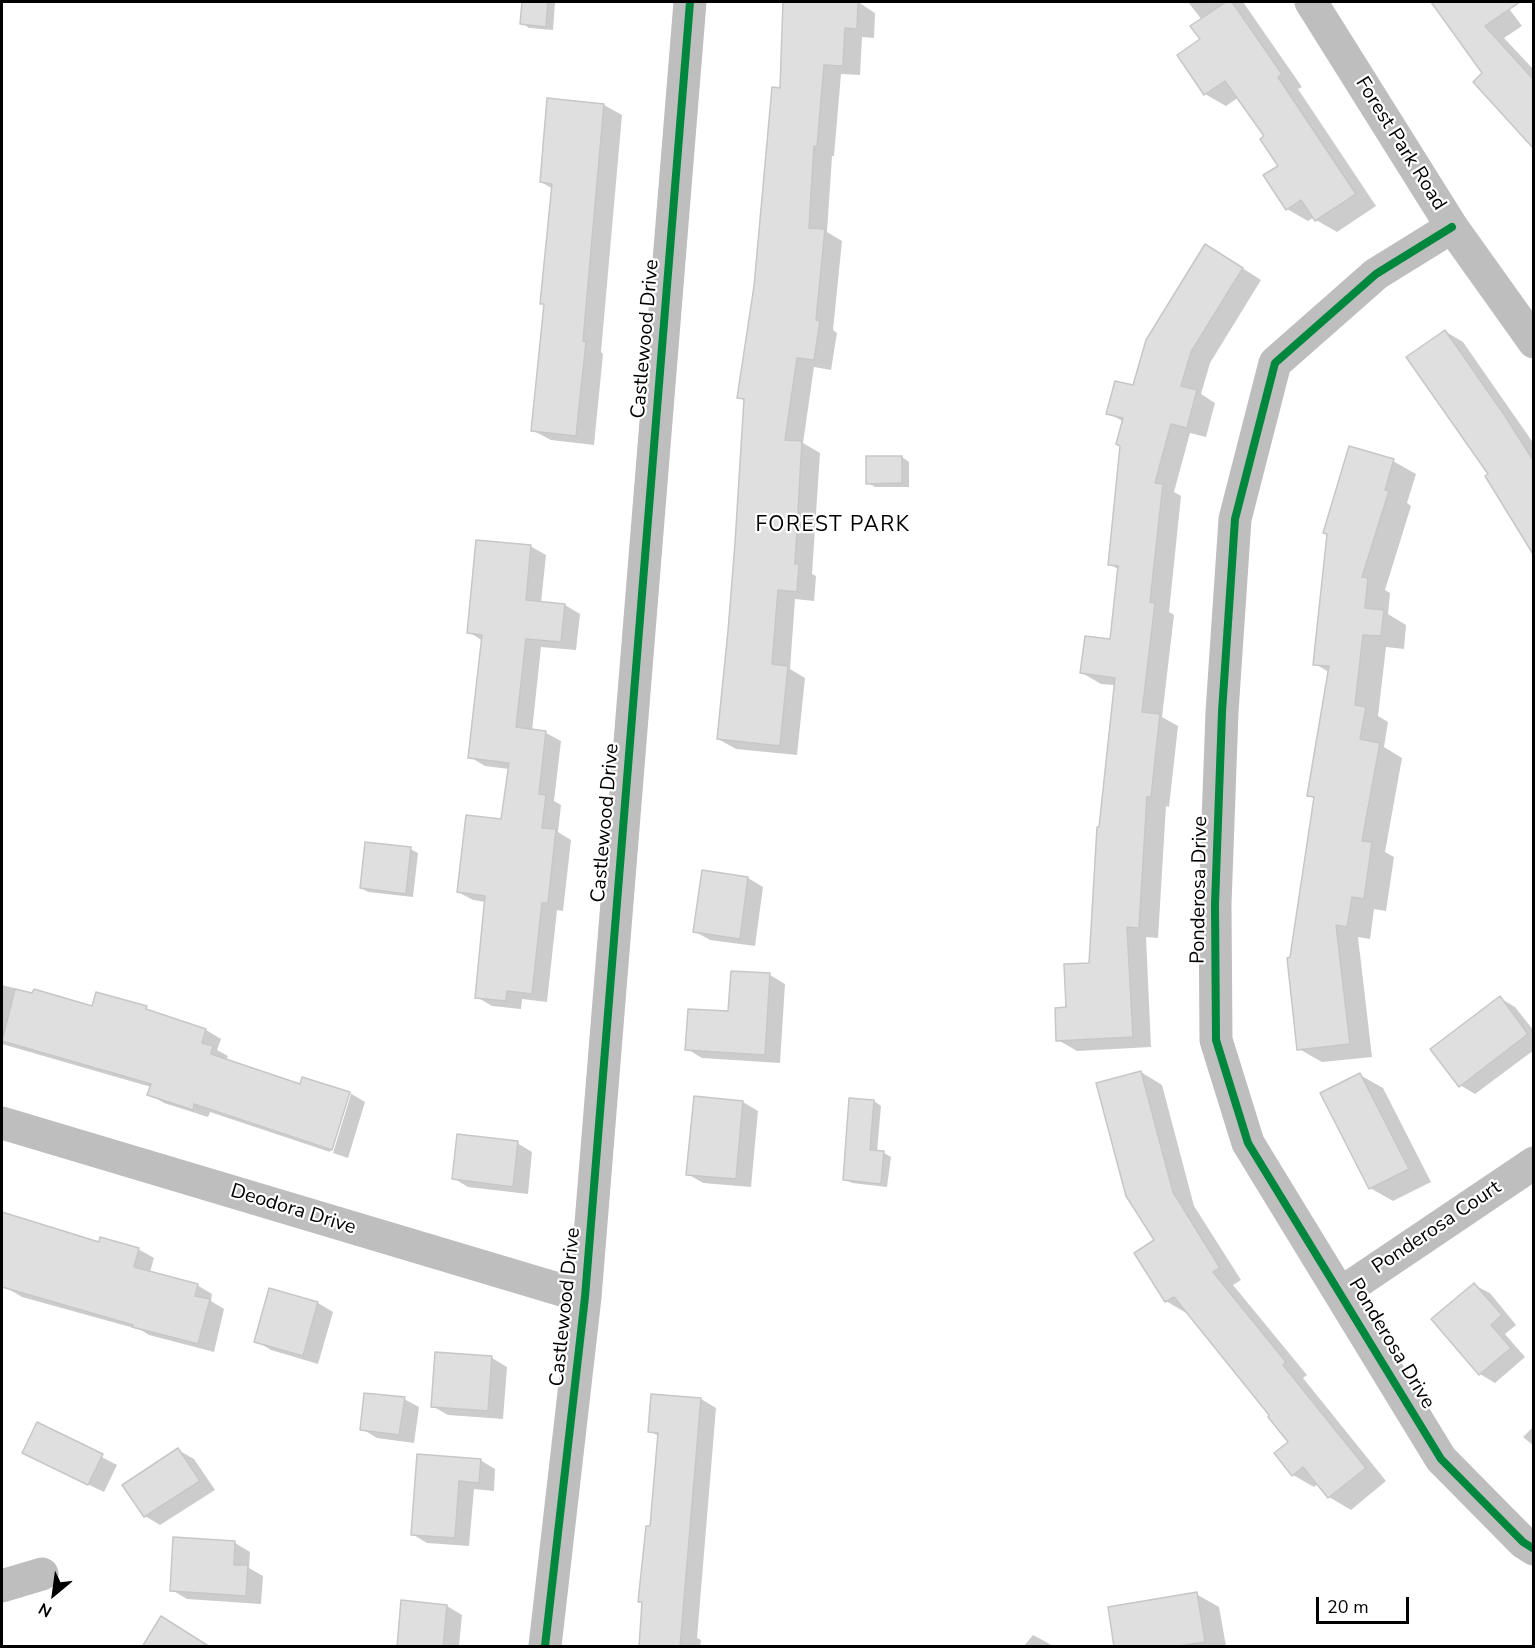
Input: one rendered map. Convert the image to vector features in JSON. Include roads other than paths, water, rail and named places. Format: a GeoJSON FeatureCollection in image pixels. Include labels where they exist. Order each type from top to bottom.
{"type":"FeatureCollection","features":[{"type":"Feature","properties":{"kind":"street","name":"Castlewood Drive"},"geometry":{"type":"LineString","coordinates":[[545,1647],[585,1297],[690,2]]}},
{"type":"Feature","properties":{"kind":"street","name":"Forest Park Road"},"geometry":{"type":"LineString","coordinates":[[1311,2],[1452,227],[1533,342]]}},
{"type":"Feature","properties":{"kind":"street","name":"Ponderosa Drive"},"geometry":{"type":"LineString","coordinates":[[1452,227],[1376,274],[1275,363],[1235,519],[1222,712],[1215,904],[1216,1040],[1248,1143],[1441,1459],[1523,1542],[1533,1549]]}},
{"type":"Feature","properties":{"kind":"street","name":"Deodora Drive"},"geometry":{"type":"LineString","coordinates":[[2,1123],[585,1297]]}},
{"type":"Feature","properties":{"kind":"street","name":"Ponderosa Court"},"geometry":{"type":"LineString","coordinates":[[1341,1293],[1533,1163]]}},
{"type":"Feature","properties":{"kind":"street"},"geometry":{"type":"LineString","coordinates":[[2,1586],[42,1574]]}},
{"type":"Feature","properties":{"kind":"district","name":"FOREST PARK"},"geometry":{"type":"Point","coordinates":[833,526]}}]}
